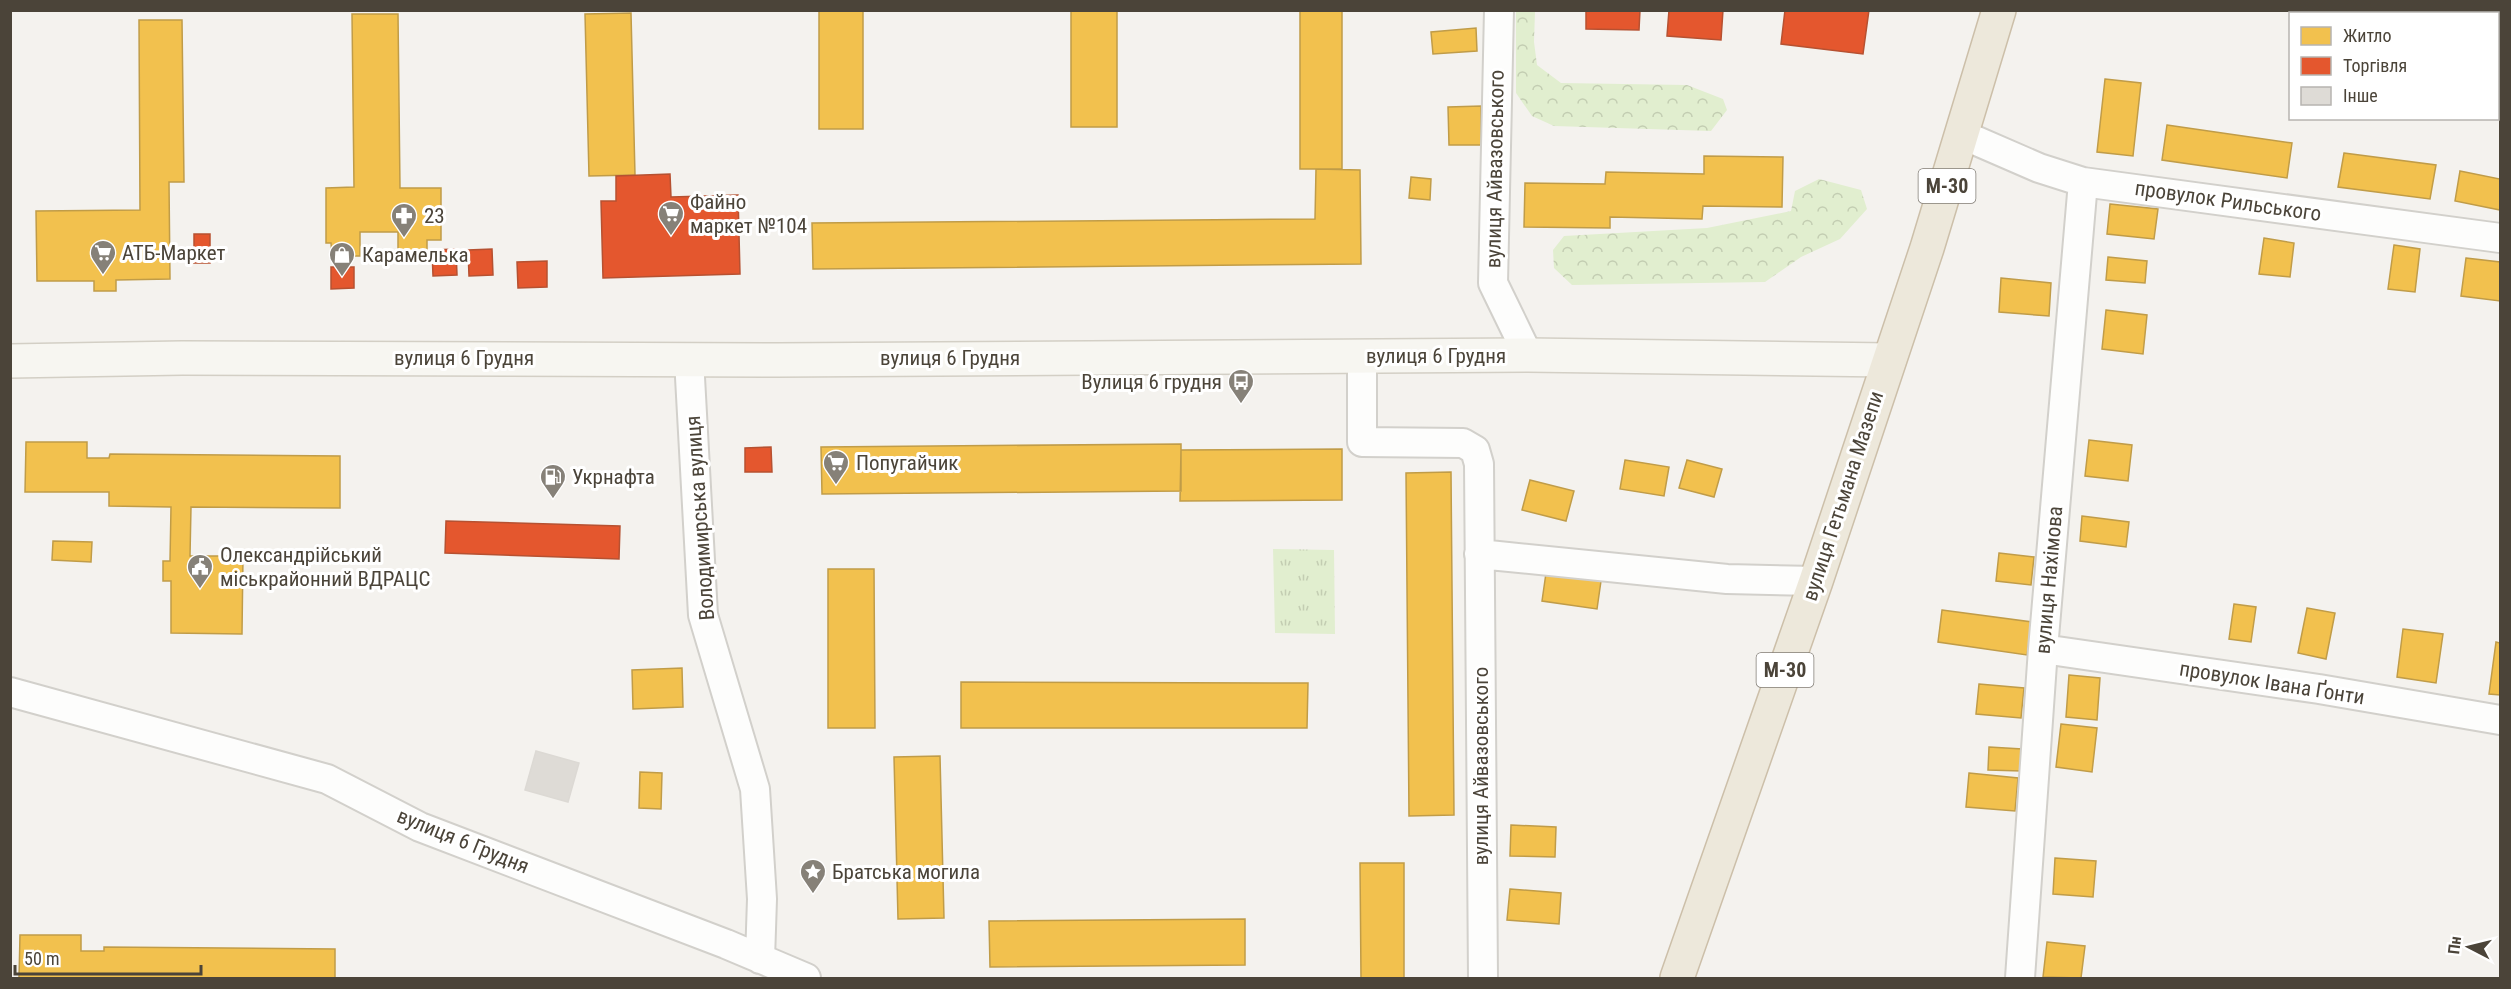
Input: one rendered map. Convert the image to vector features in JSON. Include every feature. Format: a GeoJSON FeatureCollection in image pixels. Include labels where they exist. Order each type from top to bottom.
{"type":"FeatureCollection","features":[{"type":"Feature","properties":{"kind":"highway","name":"вулиця Гетьмана Мазепи"},"geometry":{"type":"LineString","coordinates":[[1677,978],[1816,581],[1963,135],[1999,10]]}},
{"type":"Feature","properties":{"kind":"street","name":"вулиця Айвазовського"},"geometry":{"type":"LineString","coordinates":[[1498,10],[1493,283],[1528,355]]}},
{"type":"Feature","properties":{"kind":"street","name":"провулок Рильського"},"geometry":{"type":"LineString","coordinates":[[1963,135],[2039,168],[2083,182],[2500,238]]}},
{"type":"Feature","properties":{"kind":"street","name":"вулиця Нахімова"},"geometry":{"type":"LineString","coordinates":[[2020,978],[2043,649],[2083,182]]}},
{"type":"Feature","properties":{"kind":"street","name":"вулиця 6 Грудня"},"geometry":{"type":"LineString","coordinates":[[10,361],[182,358],[689,359],[1528,355],[1889,360]]}},
{"type":"Feature","properties":{"kind":"street","name":"вулиця Айвазовського"},"geometry":{"type":"LineString","coordinates":[[1362,356],[1362,442],[1463,443],[1475,450],[1479,464],[1483,978]]}},
{"type":"Feature","properties":{"kind":"street","name":"Володимирська вулиця"},"geometry":{"type":"LineString","coordinates":[[689,359],[703,615],[755,789],[762,899],[760,959]]}},
{"type":"Feature","properties":{"kind":"street"},"geometry":{"type":"LineString","coordinates":[[1479,554],[1727,579],[1816,581]]}},
{"type":"Feature","properties":{"kind":"street","name":"провулок Івана Ґонти"},"geometry":{"type":"LineString","coordinates":[[2043,649],[2319,689],[2500,720]]}},
{"type":"Feature","properties":{"kind":"street","name":"вулиця 6 Грудня"},"geometry":{"type":"LineString","coordinates":[[10,692],[327,778],[420,827],[806,978]]}},
{"type":"Feature","properties":{"kind":"green space"},"geometry":{"type":"Polygon","coordinates":[[[1516,11],[1535,11],[1534,42],[1537,65],[1561,83],[1687,85],[1723,99],[1727,110],[1711,131],[1554,126],[1532,116],[1516,93],[1516,11]]]}},
{"type":"Feature","properties":{"kind":"green space"},"geometry":{"type":"Polygon","coordinates":[[[1819,179],[1861,190],[1867,209],[1840,239],[1801,257],[1765,282],[1572,285],[1554,268],[1553,250],[1564,236],[1707,228],[1791,211],[1795,191],[1819,179]]]}},
{"type":"Feature","properties":{"kind":"green space"},"geometry":{"type":"Polygon","coordinates":[[[1273,549],[1334,550],[1335,634],[1275,633],[1273,549]]]}},
{"type":"Feature","properties":{"kind":"building: Житло"},"geometry":{"type":"Polygon","coordinates":[[[819,10],[863,10],[863,129],[819,129],[819,10]]]}},
{"type":"Feature","properties":{"kind":"building: Житло"},"geometry":{"type":"Polygon","coordinates":[[[1071,10],[1117,10],[1117,127],[1071,127],[1071,10]]]}},
{"type":"Feature","properties":{"kind":"building: Житло"},"geometry":{"type":"Polygon","coordinates":[[[1300,10],[1342,10],[1342,169],[1300,169],[1300,10]]]}},
{"type":"Feature","properties":{"kind":"building: Житло"},"geometry":{"type":"Polygon","coordinates":[[[631,13],[635,175],[589,176],[585,14],[631,13]]]}},
{"type":"Feature","properties":{"kind":"building: Житло"},"geometry":{"type":"Polygon","coordinates":[[[352,14],[398,14],[400,188],[441,188],[441,240],[427,240],[427,254],[398,254],[398,232],[360,232],[360,256],[332,256],[331,243],[326,243],[326,188],[354,187],[352,14]]]}},
{"type":"Feature","properties":{"kind":"building: Житло"},"geometry":{"type":"Polygon","coordinates":[[[139,20],[182,20],[184,182],[169,182],[170,279],[116,280],[116,291],[94,291],[94,281],[37,281],[36,211],[140,210],[139,20]]]}},
{"type":"Feature","properties":{"kind":"building: Житло"},"geometry":{"type":"Polygon","coordinates":[[[1476,28],[1477,51],[1433,54],[1431,32],[1476,28]]]}},
{"type":"Feature","properties":{"kind":"building: Житло"},"geometry":{"type":"Polygon","coordinates":[[[2105,79],[2141,83],[2133,156],[2097,152],[2105,79]]]}},
{"type":"Feature","properties":{"kind":"building: Житло"},"geometry":{"type":"Polygon","coordinates":[[[1481,106],[1481,145],[1449,145],[1448,107],[1481,106]]]}},
{"type":"Feature","properties":{"kind":"building: Житло"},"geometry":{"type":"Polygon","coordinates":[[[2167,125],[2292,143],[2287,178],[2162,160],[2167,125]]]}},
{"type":"Feature","properties":{"kind":"building: Житло"},"geometry":{"type":"Polygon","coordinates":[[[2344,153],[2436,165],[2430,199],[2338,187],[2344,153]]]}},
{"type":"Feature","properties":{"kind":"building: Житло"},"geometry":{"type":"Polygon","coordinates":[[[1704,156],[1783,157],[1782,207],[1703,206],[1702,219],[1610,217],[1610,228],[1524,227],[1525,183],[1605,184],[1606,172],[1704,174],[1704,156]]]}},
{"type":"Feature","properties":{"kind":"building: Житло"},"geometry":{"type":"Polygon","coordinates":[[[1316,169],[1360,170],[1361,264],[813,269],[812,223],[1315,219],[1316,169]]]}},
{"type":"Feature","properties":{"kind":"building: Житло"},"geometry":{"type":"Polygon","coordinates":[[[2460,171],[2500,179],[2500,210],[2455,201],[2460,171]]]}},
{"type":"Feature","properties":{"kind":"building: Житло"},"geometry":{"type":"Polygon","coordinates":[[[1411,177],[1431,179],[1430,200],[1409,198],[1411,177]]]}},
{"type":"Feature","properties":{"kind":"building: Житло"},"geometry":{"type":"Polygon","coordinates":[[[2110,204],[2158,209],[2154,239],[2107,234],[2110,204]]]}},
{"type":"Feature","properties":{"kind":"building: Житло"},"geometry":{"type":"Polygon","coordinates":[[[2264,238],[2294,243],[2290,277],[2259,274],[2264,238]]]}},
{"type":"Feature","properties":{"kind":"building: Житло"},"geometry":{"type":"Polygon","coordinates":[[[2394,245],[2420,249],[2415,292],[2388,289],[2394,245]]]}},
{"type":"Feature","properties":{"kind":"building: Житло"},"geometry":{"type":"Polygon","coordinates":[[[2108,257],[2147,261],[2145,283],[2106,280],[2108,257]]]}},
{"type":"Feature","properties":{"kind":"building: Житло"},"geometry":{"type":"Polygon","coordinates":[[[2466,258],[2500,262],[2500,301],[2461,296],[2466,258]]]}},
{"type":"Feature","properties":{"kind":"building: Житло"},"geometry":{"type":"Polygon","coordinates":[[[2001,278],[2051,283],[2049,316],[1999,312],[2001,278]]]}},
{"type":"Feature","properties":{"kind":"building: Житло"},"geometry":{"type":"Polygon","coordinates":[[[2106,310],[2147,315],[2143,354],[2102,349],[2106,310]]]}},
{"type":"Feature","properties":{"kind":"building: Житло"},"geometry":{"type":"Polygon","coordinates":[[[2089,440],[2132,445],[2128,481],[2085,476],[2089,440]]]}},
{"type":"Feature","properties":{"kind":"building: Житло"},"geometry":{"type":"Polygon","coordinates":[[[26,442],[87,442],[87,458],[109,458],[110,454],[340,456],[340,508],[191,507],[190,556],[243,556],[242,634],[171,633],[171,581],[163,581],[163,561],[170,561],[171,507],[109,506],[109,492],[25,492],[26,442]]]}},
{"type":"Feature","properties":{"kind":"building: Житло"},"geometry":{"type":"Polygon","coordinates":[[[1181,444],[1181,491],[822,494],[821,447],[1181,444]]]}},
{"type":"Feature","properties":{"kind":"building: Житло"},"geometry":{"type":"Polygon","coordinates":[[[1342,449],[1342,500],[1180,501],[1181,450],[1342,449]]]}},
{"type":"Feature","properties":{"kind":"building: Житло"},"geometry":{"type":"Polygon","coordinates":[[[1625,460],[1669,467],[1664,496],[1620,489],[1625,460]]]}},
{"type":"Feature","properties":{"kind":"building: Житло"},"geometry":{"type":"Polygon","coordinates":[[[1687,460],[1722,469],[1714,497],[1679,488],[1687,460]]]}},
{"type":"Feature","properties":{"kind":"building: Житло"},"geometry":{"type":"Polygon","coordinates":[[[1451,472],[1454,815],[1409,816],[1406,473],[1451,472]]]}},
{"type":"Feature","properties":{"kind":"building: Житло"},"geometry":{"type":"Polygon","coordinates":[[[1530,480],[1574,491],[1566,521],[1522,510],[1530,480]]]}},
{"type":"Feature","properties":{"kind":"building: Житло"},"geometry":{"type":"Polygon","coordinates":[[[2082,516],[2129,522],[2126,547],[2080,541],[2082,516]]]}},
{"type":"Feature","properties":{"kind":"building: Житло"},"geometry":{"type":"Polygon","coordinates":[[[53,541],[92,542],[91,562],[52,560],[53,541]]]}},
{"type":"Feature","properties":{"kind":"building: Житло"},"geometry":{"type":"Polygon","coordinates":[[[1999,553],[2034,557],[2031,585],[1996,581],[1999,553]]]}},
{"type":"Feature","properties":{"kind":"building: Житло"},"geometry":{"type":"Polygon","coordinates":[[[828,569],[874,569],[875,728],[828,728],[828,569]]]}},
{"type":"Feature","properties":{"kind":"building: Житло"},"geometry":{"type":"Polygon","coordinates":[[[1546,573],[1601,581],[1597,609],[1542,601],[1546,573]]]}},
{"type":"Feature","properties":{"kind":"building: Житло"},"geometry":{"type":"Polygon","coordinates":[[[2234,604],[2256,607],[2251,642],[2229,639],[2234,604]]]}},
{"type":"Feature","properties":{"kind":"building: Житло"},"geometry":{"type":"Polygon","coordinates":[[[2307,608],[2335,613],[2326,659],[2298,653],[2307,608]]]}},
{"type":"Feature","properties":{"kind":"building: Житло"},"geometry":{"type":"Polygon","coordinates":[[[1942,610],[2032,622],[2027,655],[1938,642],[1942,610]]]}},
{"type":"Feature","properties":{"kind":"building: Житло"},"geometry":{"type":"Polygon","coordinates":[[[2403,629],[2443,634],[2436,683],[2397,677],[2403,629]]]}},
{"type":"Feature","properties":{"kind":"building: Житло"},"geometry":{"type":"Polygon","coordinates":[[[2496,642],[2500,643],[2500,695],[2489,694],[2496,642]]]}},
{"type":"Feature","properties":{"kind":"building: Житло"},"geometry":{"type":"Polygon","coordinates":[[[682,668],[683,707],[633,709],[632,670],[682,668]]]}},
{"type":"Feature","properties":{"kind":"building: Житло"},"geometry":{"type":"Polygon","coordinates":[[[2069,675],[2100,678],[2097,720],[2066,717],[2069,675]]]}},
{"type":"Feature","properties":{"kind":"building: Житло"},"geometry":{"type":"Polygon","coordinates":[[[961,682],[1308,683],[1307,728],[961,728],[961,682]]]}},
{"type":"Feature","properties":{"kind":"building: Житло"},"geometry":{"type":"Polygon","coordinates":[[[1979,684],[2024,688],[2021,718],[1976,714],[1979,684]]]}},
{"type":"Feature","properties":{"kind":"building: Житло"},"geometry":{"type":"Polygon","coordinates":[[[2061,724],[2097,728],[2092,772],[2056,767],[2061,724]]]}},
{"type":"Feature","properties":{"kind":"building: Житло"},"geometry":{"type":"Polygon","coordinates":[[[1989,747],[2022,749],[2021,771],[1988,770],[1989,747]]]}},
{"type":"Feature","properties":{"kind":"building: Житло"},"geometry":{"type":"Polygon","coordinates":[[[940,756],[944,918],[898,919],[894,757],[940,756]]]}},
{"type":"Feature","properties":{"kind":"building: Житло"},"geometry":{"type":"Polygon","coordinates":[[[640,772],[662,773],[661,809],[639,808],[640,772]]]}},
{"type":"Feature","properties":{"kind":"building: Житло"},"geometry":{"type":"Polygon","coordinates":[[[1969,773],[2018,778],[2015,811],[1966,807],[1969,773]]]}},
{"type":"Feature","properties":{"kind":"building: Житло"},"geometry":{"type":"Polygon","coordinates":[[[1511,825],[1556,827],[1555,857],[1510,856],[1511,825]]]}},
{"type":"Feature","properties":{"kind":"building: Житло"},"geometry":{"type":"Polygon","coordinates":[[[2055,858],[2096,861],[2093,897],[2053,894],[2055,858]]]}},
{"type":"Feature","properties":{"kind":"building: Житло"},"geometry":{"type":"Polygon","coordinates":[[[1360,863],[1404,863],[1404,978],[1361,978],[1360,863]]]}},
{"type":"Feature","properties":{"kind":"building: Житло"},"geometry":{"type":"Polygon","coordinates":[[[1510,889],[1561,893],[1559,924],[1507,920],[1510,889]]]}},
{"type":"Feature","properties":{"kind":"building: Житло"},"geometry":{"type":"Polygon","coordinates":[[[1245,919],[1245,965],[990,967],[989,921],[1245,919]]]}},
{"type":"Feature","properties":{"kind":"building: Житло"},"geometry":{"type":"Polygon","coordinates":[[[20,935],[81,935],[81,951],[104,951],[104,947],[335,949],[335,978],[19,978],[20,935]]]}},
{"type":"Feature","properties":{"kind":"building: Житло"},"geometry":{"type":"Polygon","coordinates":[[[2047,942],[2085,946],[2081,978],[2043,977],[2047,942]]]}},
{"type":"Feature","properties":{"kind":"building: Торгівля"},"geometry":{"type":"Polygon","coordinates":[[[1586,10],[1640,10],[1639,30],[1586,29],[1586,10]]]}},
{"type":"Feature","properties":{"kind":"building: Торгівля"},"geometry":{"type":"Polygon","coordinates":[[[1669,10],[1723,10],[1721,40],[1667,36],[1669,10]]]}},
{"type":"Feature","properties":{"kind":"building: Торгівля"},"geometry":{"type":"Polygon","coordinates":[[[1785,10],[1869,10],[1863,54],[1781,44],[1785,10]]]}},
{"type":"Feature","properties":{"kind":"building: Торгівля","name":"Файно маркет №104"},"geometry":{"type":"Polygon","coordinates":[[[670,174],[671,197],[738,195],[740,274],[603,278],[601,201],[616,201],[616,176],[670,174]]]}},
{"type":"Feature","properties":{"kind":"building: Торгівля"},"geometry":{"type":"Polygon","coordinates":[[[194,234],[210,234],[210,263],[194,263],[194,234]]]}},
{"type":"Feature","properties":{"kind":"building: Торгівля"},"geometry":{"type":"Polygon","coordinates":[[[456,249],[457,275],[433,276],[432,250],[456,249]]]}},
{"type":"Feature","properties":{"kind":"building: Торгівля"},"geometry":{"type":"Polygon","coordinates":[[[492,249],[493,275],[469,276],[468,250],[492,249]]]}},
{"type":"Feature","properties":{"kind":"building: Торгівля"},"geometry":{"type":"Polygon","coordinates":[[[547,261],[547,287],[518,288],[517,262],[547,261]]]}},
{"type":"Feature","properties":{"kind":"building: Торгівля","name":"Карамелька"},"geometry":{"type":"Polygon","coordinates":[[[331,267],[354,267],[354,288],[331,289],[331,267]]]}},
{"type":"Feature","properties":{"kind":"building: Торгівля"},"geometry":{"type":"Polygon","coordinates":[[[771,447],[772,472],[745,472],[745,448],[771,447]]]}},
{"type":"Feature","properties":{"kind":"building: Торгівля"},"geometry":{"type":"Polygon","coordinates":[[[446,521],[620,526],[619,559],[445,553],[446,521]]]}},
{"type":"Feature","properties":{"kind":"building: Інше"},"geometry":{"type":"Polygon","coordinates":[[[536,751],[579,763],[568,802],[525,790],[536,751]]]}},
{"type":"Feature","properties":{"kind":"place","name":"Файно маркет №104"},"geometry":{"type":"Point","coordinates":[671,237]}},
{"type":"Feature","properties":{"kind":"place","name":"23"},"geometry":{"type":"Point","coordinates":[404,239]}},
{"type":"Feature","properties":{"kind":"place","name":"АТБ-Маркет"},"geometry":{"type":"Point","coordinates":[103,276]}},
{"type":"Feature","properties":{"kind":"place","name":"Карамелька"},"geometry":{"type":"Point","coordinates":[342,278]}},
{"type":"Feature","properties":{"kind":"place","name":"Вулиця 6 грудня"},"geometry":{"type":"Point","coordinates":[1241,405]}},
{"type":"Feature","properties":{"kind":"place","name":"Попугайчик"},"geometry":{"type":"Point","coordinates":[836,486]}},
{"type":"Feature","properties":{"kind":"place","name":"Укрнафта"},"geometry":{"type":"Point","coordinates":[553,500]}},
{"type":"Feature","properties":{"kind":"place","name":"Олександрійський міськрайонний ВДРАЦС"},"geometry":{"type":"Point","coordinates":[200,590]}},
{"type":"Feature","properties":{"kind":"place","name":"Братська могила"},"geometry":{"type":"Point","coordinates":[813,895]}}]}
